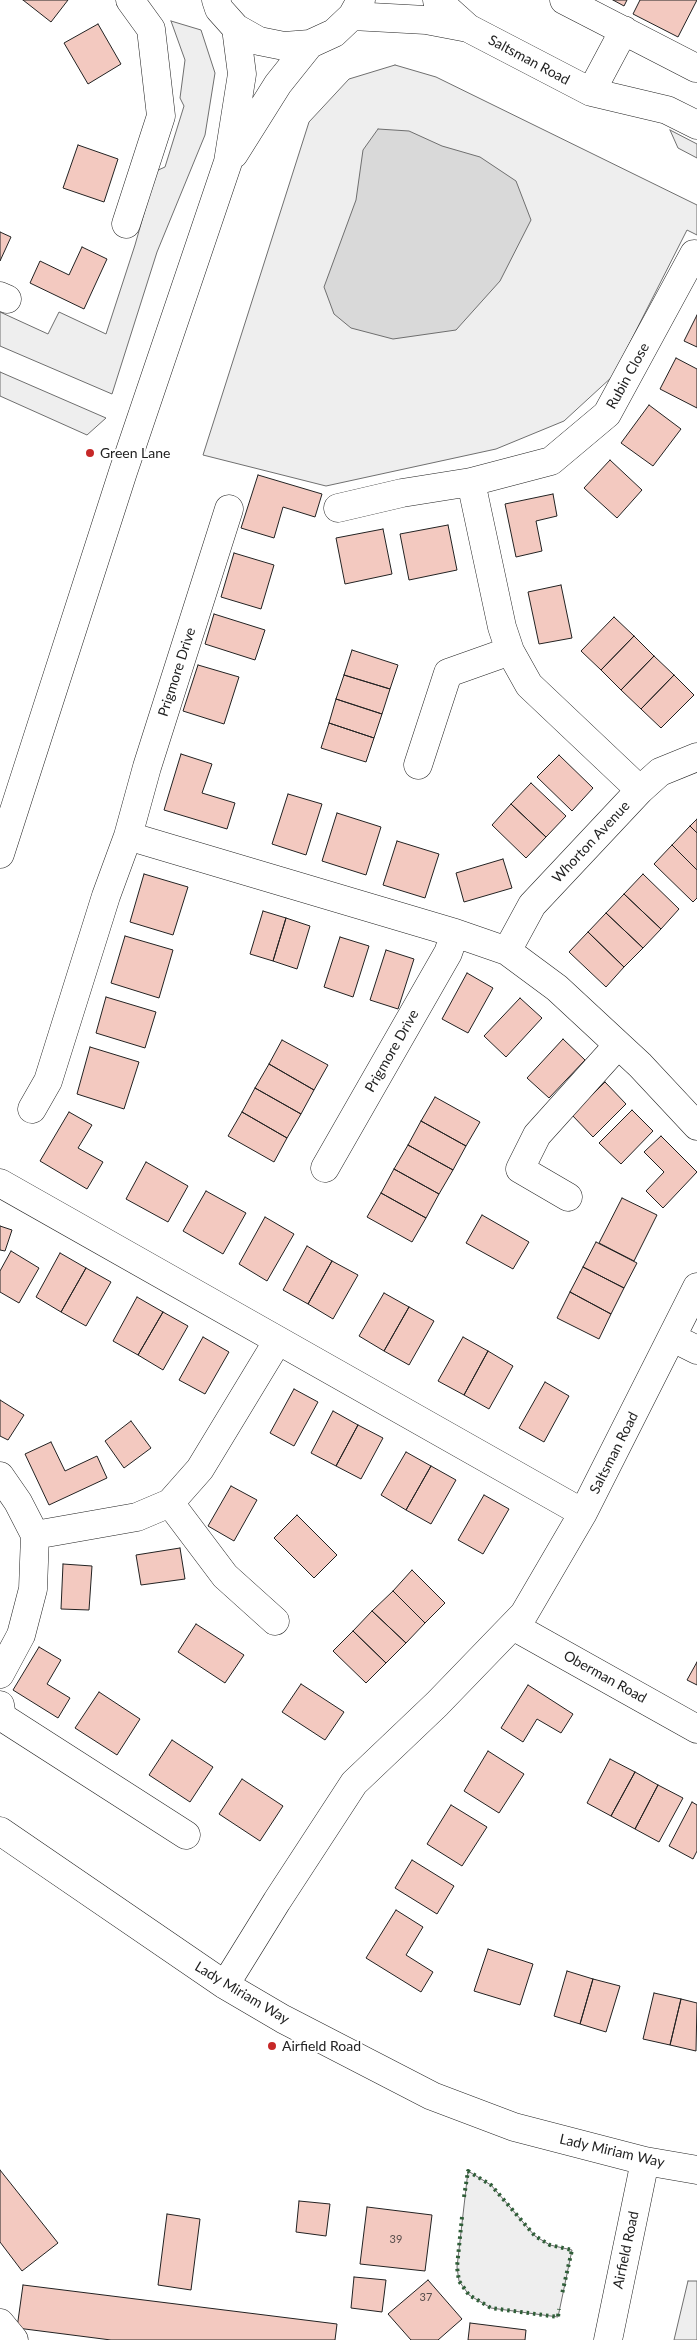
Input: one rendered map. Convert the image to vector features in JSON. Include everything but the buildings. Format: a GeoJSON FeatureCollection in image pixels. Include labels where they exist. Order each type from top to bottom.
{"type":"FeatureCollection","features":[{"type":"Feature","properties":{"kind":"street"},"geometry":{"type":"LineString","coordinates":[[126,224],[161,116],[151,29],[130,0]]}},
{"type":"Feature","properties":{"kind":"street"},"geometry":{"type":"LineString","coordinates":[[216,0],[219,9],[236,28],[259,41],[284,46],[310,44],[334,33],[357,8]]}},
{"type":"Feature","properties":{"kind":"street","name":"Saltsman Road"},"geometry":{"type":"LineString","coordinates":[[437,0],[468,28],[591,92],[667,110],[697,125]]}},
{"type":"Feature","properties":{"kind":"street"},"geometry":{"type":"LineString","coordinates":[[564,0],[696,68]]}},
{"type":"Feature","properties":{"kind":"street","name":"Saltsman Road"},"geometry":{"type":"LineString","coordinates":[[357,8],[468,28]]}},
{"type":"Feature","properties":{"kind":"street"},"geometry":{"type":"LineString","coordinates":[[0,854],[141,418],[228,162],[242,74],[236,28]]}},
{"type":"Feature","properties":{"kind":"street"},"geometry":{"type":"LineString","coordinates":[[591,92],[624,30]]}},
{"type":"Feature","properties":{"kind":"street"},"geometry":{"type":"LineString","coordinates":[[228,162],[278,84],[310,44]]}},
{"type":"Feature","properties":{"kind":"street","name":"Rubin Close"},"geometry":{"type":"LineString","coordinates":[[338,508],[402,493],[471,482],[551,461],[608,414],[694,254]]}},
{"type":"Feature","properties":{"kind":"street"},"geometry":{"type":"LineString","coordinates":[[471,482],[502,627],[510,651],[529,685],[640,790]]}},
{"type":"Feature","properties":{"kind":"street","name":"Prigmore Drive"},"geometry":{"type":"LineString","coordinates":[[32,1109],[48,1081],[106,896],[128,836],[146,767],[229,509]]}},
{"type":"Feature","properties":{"kind":"street"},"geometry":{"type":"LineString","coordinates":[[418,765],[448,673],[510,651]]}},
{"type":"Feature","properties":{"kind":"street","name":"Whorton Avenue"},"geometry":{"type":"LineString","coordinates":[[507,951],[532,905],[640,790],[660,772],[697,757]]}},
{"type":"Feature","properties":{"kind":"street"},"geometry":{"type":"LineString","coordinates":[[128,836],[455,933],[507,951],[557,988],[640,1065],[697,1126]]}},
{"type":"Feature","properties":{"kind":"street","name":"Prigmore Drive"},"geometry":{"type":"LineString","coordinates":[[325,1168],[448,953],[455,933]]}},
{"type":"Feature","properties":{"kind":"street"},"geometry":{"type":"LineString","coordinates":[[568,1197],[520,1169],[537,1135],[618,1045]]}},
{"type":"Feature","properties":{"kind":"street"},"geometry":{"type":"LineString","coordinates":[[0,1183],[277,1342],[583,1513]]}},
{"type":"Feature","properties":{"kind":"street","name":"Saltsman Road"},"geometry":{"type":"LineString","coordinates":[[226,1985],[277,1901],[354,1783],[437,1704],[518,1620],[583,1513],[673,1338],[697,1287]]}},
{"type":"Feature","properties":{"kind":"street"},"geometry":{"type":"LineString","coordinates":[[673,1338],[697,1350]]}},
{"type":"Feature","properties":{"kind":"street"},"geometry":{"type":"LineString","coordinates":[[34,1534],[137,1517],[170,1503],[200,1469],[277,1342]]}},
{"type":"Feature","properties":{"kind":"street"},"geometry":{"type":"LineString","coordinates":[[0,1476],[18,1502],[34,1534],[33,1589],[21,1635],[0,1674]]}},
{"type":"Feature","properties":{"kind":"street"},"geometry":{"type":"LineString","coordinates":[[170,1503],[225,1576],[275,1621]]}},
{"type":"Feature","properties":{"kind":"street","name":"Oberman Road"},"geometry":{"type":"LineString","coordinates":[[518,1620],[697,1729]]}},
{"type":"Feature","properties":{"kind":"street"},"geometry":{"type":"LineString","coordinates":[[0,1705],[2,1717],[186,1835]]}},
{"type":"Feature","properties":{"kind":"street","name":"Lady Miriam Way"},"geometry":{"type":"LineString","coordinates":[[2,1834],[226,1985],[283,2019],[432,2096],[514,2127],[645,2161],[697,2170]]}},
{"type":"Feature","properties":{"kind":"street","name":"Airfield Road"},"geometry":{"type":"LineString","coordinates":[[608,2340],[645,2161]]}},
{"type":"Feature","properties":{"kind":"street"},"geometry":{"type":"LineString","coordinates":[[0,2323],[14,2340]]}},
{"type":"Feature","properties":{"kind":"shaded area"},"geometry":{"type":"Polygon","coordinates":[[[171,21],[201,30],[215,73],[205,135],[157,252],[112,394],[0,346],[0,312],[48,334],[59,312],[106,334],[135,245],[156,171],[165,167],[184,106],[180,98],[185,60],[171,21]]]}},
{"type":"Feature","properties":{"kind":"shaded area"},"geometry":{"type":"Polygon","coordinates":[[[395,65],[436,77],[697,205],[697,235],[687,230],[613,376],[564,421],[496,449],[326,486],[203,455],[309,122],[349,79],[395,65]]]}},
{"type":"Feature","properties":{"kind":"shaded area"},"geometry":{"type":"Polygon","coordinates":[[[378,129],[409,131],[442,146],[480,157],[516,181],[531,220],[500,281],[456,330],[393,339],[351,328],[334,314],[324,287],[356,200],[363,150],[378,129]]]}},
{"type":"Feature","properties":{"kind":"shaded area"},"geometry":{"type":"Polygon","coordinates":[[[670,130],[697,144],[697,158],[678,148],[670,130]]]}},
{"type":"Feature","properties":{"kind":"shaded area"},"geometry":{"type":"Polygon","coordinates":[[[0,372],[106,418],[87,435],[0,396],[0,372]]]}},
{"type":"Feature","properties":{"kind":"shaded area"},"geometry":{"type":"Polygon","coordinates":[[[468,2171],[491,2185],[535,2236],[550,2245],[572,2250],[558,2317],[491,2308],[469,2295],[459,2281],[457,2267],[468,2171]]]}},
{"type":"Feature","properties":{"kind":"shaded area"},"geometry":{"type":"Polygon","coordinates":[[[688,2281],[697,2281],[697,2340],[674,2340],[688,2281]]]}},
{"type":"Feature","properties":{"kind":"hedge"},"geometry":{"type":"LineString","coordinates":[[464,2197],[468,2171],[491,2185],[535,2236],[550,2245],[572,2250],[562,2294]]}},
{"type":"Feature","properties":{"kind":"hedge"},"geometry":{"type":"LineString","coordinates":[[462,2217],[457,2267],[459,2281],[469,2295],[491,2308],[558,2317],[559,2309]]}},
{"type":"Feature","properties":{"kind":"place","name":"Green Lane"},"geometry":{"type":"Point","coordinates":[90,453]}},
{"type":"Feature","properties":{"kind":"place","name":"Airfield Road"},"geometry":{"type":"Point","coordinates":[272,2046]}}]}
